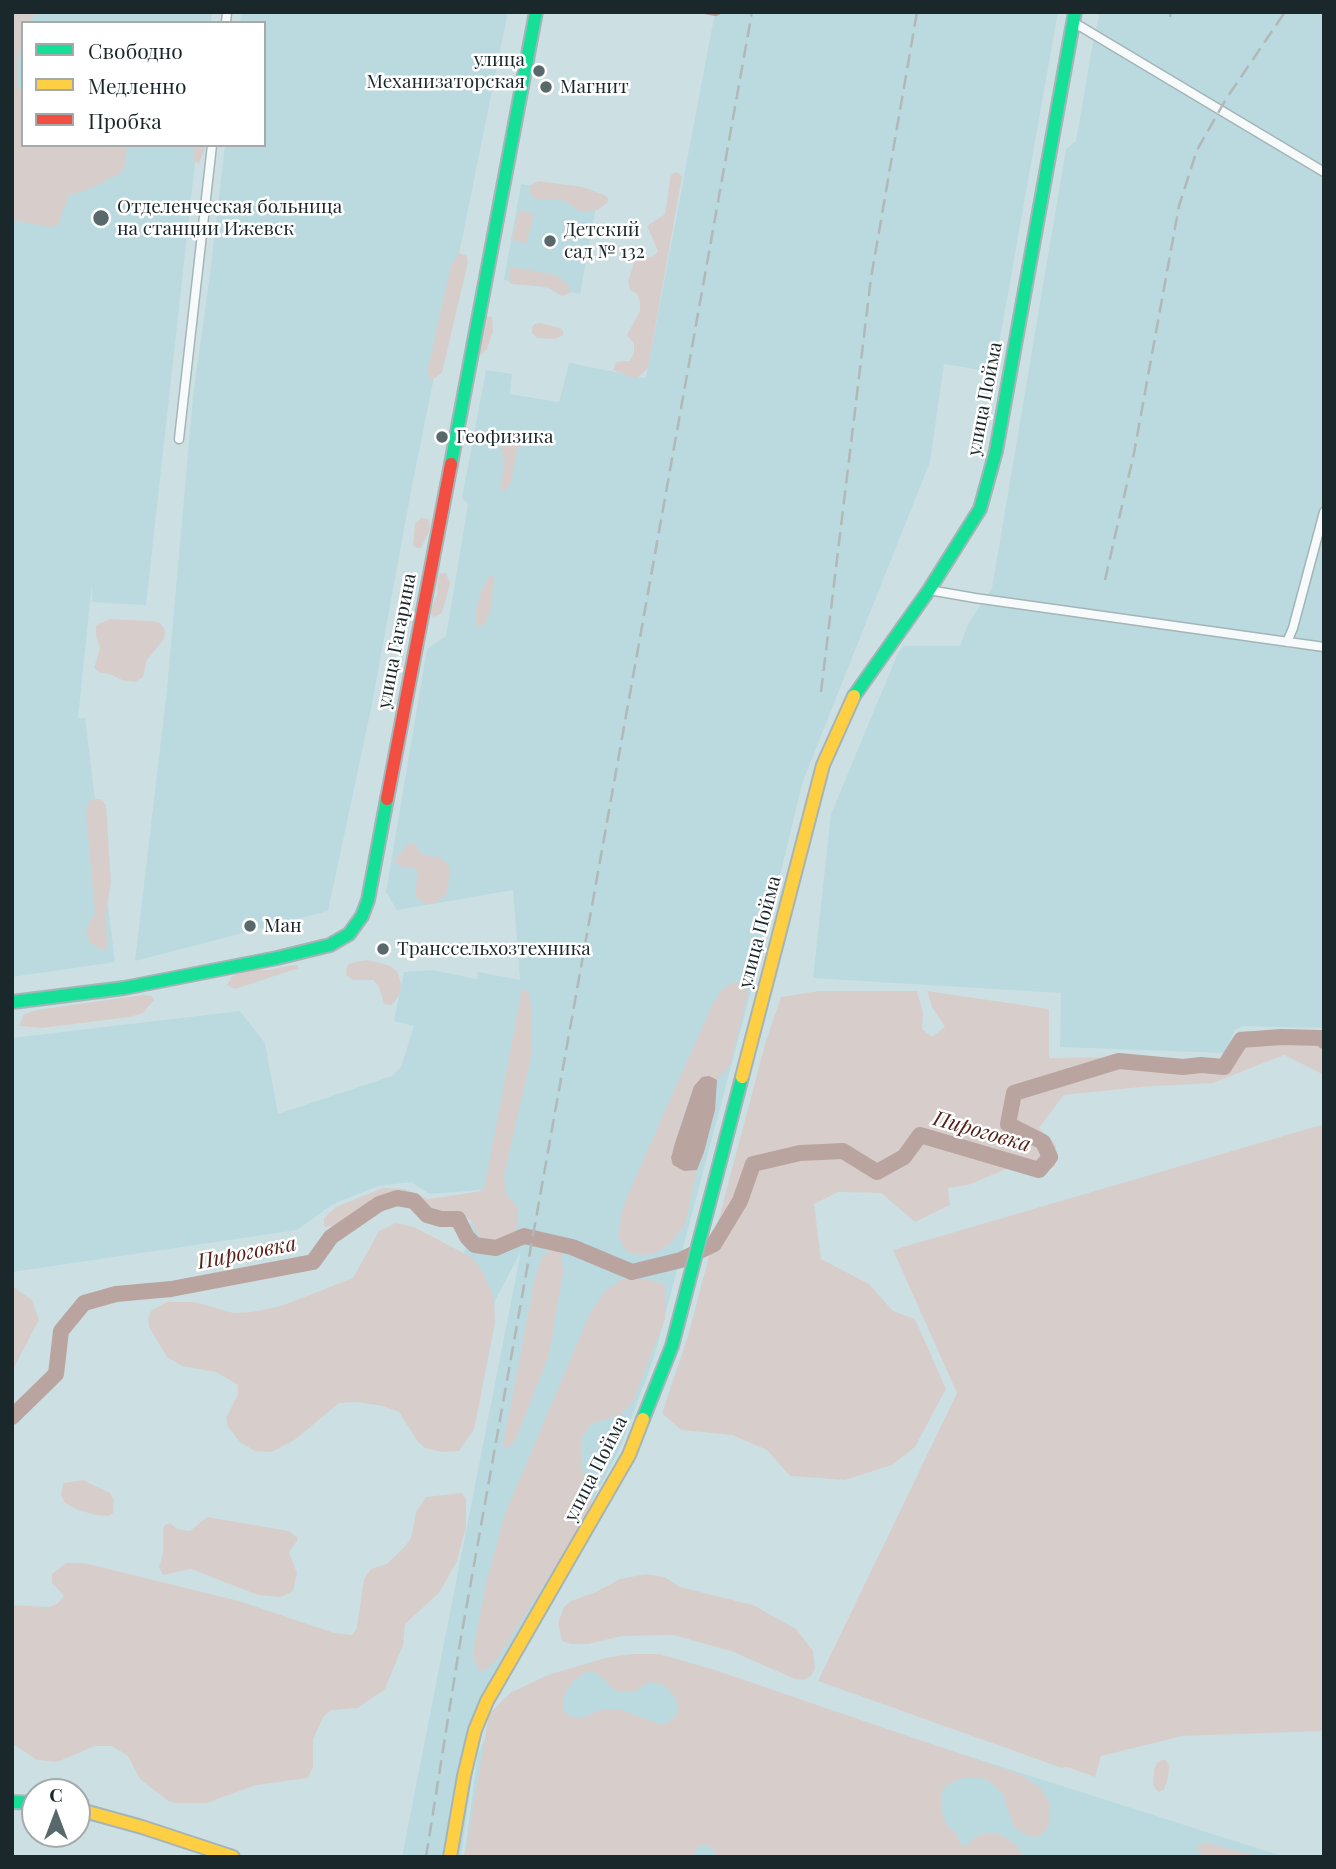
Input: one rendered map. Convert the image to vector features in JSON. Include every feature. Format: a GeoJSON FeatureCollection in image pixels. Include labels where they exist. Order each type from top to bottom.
{"type":"FeatureCollection","features":[{"type":"Feature","properties":{"kind":"main road","name":"улица Гагарина"},"geometry":{"type":"LineString","coordinates":[[12,1002],[124,988],[330,945],[349,934],[362,916],[368,900],[536,12]]}},
{"type":"Feature","properties":{"kind":"main road","name":"улица Пойма"},"geometry":{"type":"LineString","coordinates":[[450,1857],[466,1766],[486,1701],[528,1633],[629,1455],[672,1346],[823,765],[851,700],[929,590],[980,509],[988,484],[1074,17]]}},
{"type":"Feature","properties":{"kind":"main road"},"geometry":{"type":"LineString","coordinates":[[91,1813],[233,1857]]}},
{"type":"Feature","properties":{"kind":"street"},"geometry":{"type":"LineString","coordinates":[[1074,17],[1324,172]]}},
{"type":"Feature","properties":{"kind":"street"},"geometry":{"type":"LineString","coordinates":[[179,439],[212,147]]}},
{"type":"Feature","properties":{"kind":"street"},"geometry":{"type":"LineString","coordinates":[[1287,642],[1324,512]]}},
{"type":"Feature","properties":{"kind":"street"},"geometry":{"type":"LineString","coordinates":[[929,590],[1324,647]]}},
{"type":"Feature","properties":{"kind":"shaded area"},"geometry":{"type":"Polygon","coordinates":[[[12,12],[212,12],[211,21],[21,21],[21,147],[197,147],[146,605],[92,602],[92,583],[78,718],[85,718],[115,962],[12,977],[12,12]]]}},
{"type":"Feature","properties":{"kind":"shaded area"},"geometry":{"type":"Polygon","coordinates":[[[12,12],[37,12],[30,21],[21,21],[17,86],[21,91],[21,147],[127,147],[125,166],[119,174],[84,191],[69,195],[58,225],[50,227],[12,220],[12,12]]]}},
{"type":"Feature","properties":{"kind":"shaded area"},"geometry":{"type":"Polygon","coordinates":[[[241,12],[508,12],[412,486],[371,709],[328,911],[135,961],[167,689],[193,397],[225,147],[266,147],[266,21],[240,21],[241,12]]]}},
{"type":"Feature","properties":{"kind":"shaded area"},"geometry":{"type":"Polygon","coordinates":[[[715,12],[1058,12],[994,372],[944,364],[930,462],[803,781],[761,953],[653,1361],[619,1450],[495,1685],[475,1757],[461,1857],[402,1857],[521,1251],[474,1341],[449,1335],[467,1237],[480,1190],[430,1194],[411,1182],[378,1186],[333,1204],[297,1230],[12,1272],[12,1038],[240,1011],[265,1043],[278,1114],[392,1076],[401,1067],[414,1026],[394,1021],[404,972],[432,970],[477,979],[478,972],[520,980],[513,890],[397,910],[386,892],[427,649],[446,636],[468,504],[462,498],[486,370],[512,374],[510,394],[559,402],[569,363],[646,378],[715,12]]]}},
{"type":"Feature","properties":{"kind":"shaded area"},"geometry":{"type":"Polygon","coordinates":[[[1100,12],[1324,12],[1324,1028],[1243,1026],[1235,1030],[1225,1053],[1060,1047],[1061,993],[813,978],[831,814],[898,653],[904,646],[960,646],[968,624],[992,588],[1066,149],[1076,141],[1100,12]]]}},
{"type":"Feature","properties":{"kind":"shaded area"},"geometry":{"type":"Polygon","coordinates":[[[193,147],[205,147],[199,164],[193,160],[193,147]]]}},
{"type":"Feature","properties":{"kind":"shaded area"},"geometry":{"type":"Polygon","coordinates":[[[675,172],[682,177],[648,368],[638,377],[630,377],[613,370],[616,362],[630,361],[634,353],[634,344],[627,335],[640,311],[640,302],[637,294],[630,290],[628,281],[635,260],[652,257],[658,251],[647,226],[665,214],[671,175],[675,172]]]}},
{"type":"Feature","properties":{"kind":"shaded area"},"geometry":{"type":"Polygon","coordinates":[[[539,181],[583,187],[604,195],[608,202],[598,210],[581,212],[563,200],[536,199],[529,193],[531,185],[539,181]]]}},
{"type":"Feature","properties":{"kind":"shaded area","name":"Детский сад № 132"},"geometry":{"type":"Polygon","coordinates":[[[521,184],[581,194],[597,201],[580,294],[504,280],[521,184]]]}},
{"type":"Feature","properties":{"kind":"shaded area"},"geometry":{"type":"Polygon","coordinates":[[[519,210],[534,214],[527,243],[512,240],[519,210]]]}},
{"type":"Feature","properties":{"kind":"shaded area"},"geometry":{"type":"Polygon","coordinates":[[[459,253],[467,256],[468,262],[442,373],[432,380],[428,369],[451,265],[459,253]]]}},
{"type":"Feature","properties":{"kind":"shaded area"},"geometry":{"type":"Polygon","coordinates":[[[510,268],[555,275],[570,285],[570,293],[562,296],[547,287],[511,284],[510,268]]]}},
{"type":"Feature","properties":{"kind":"shaded area"},"geometry":{"type":"Polygon","coordinates":[[[484,316],[492,317],[493,331],[487,349],[481,355],[478,353],[477,341],[484,316]]]}},
{"type":"Feature","properties":{"kind":"shaded area"},"geometry":{"type":"Polygon","coordinates":[[[534,324],[560,328],[563,335],[555,339],[537,338],[532,333],[532,328],[534,324]]]}},
{"type":"Feature","properties":{"kind":"shaded area"},"geometry":{"type":"Polygon","coordinates":[[[516,432],[523,436],[511,482],[505,492],[500,484],[504,468],[501,448],[503,444],[510,442],[516,432]]]}},
{"type":"Feature","properties":{"kind":"shaded area"},"geometry":{"type":"Polygon","coordinates":[[[421,518],[429,519],[430,529],[421,548],[417,548],[413,546],[415,524],[421,518]]]}},
{"type":"Feature","properties":{"kind":"shaded area"},"geometry":{"type":"Polygon","coordinates":[[[441,573],[446,573],[450,583],[442,613],[434,617],[430,611],[437,595],[438,577],[441,573]]]}},
{"type":"Feature","properties":{"kind":"shaded area"},"geometry":{"type":"Polygon","coordinates":[[[491,574],[494,577],[491,608],[485,624],[478,627],[475,624],[475,615],[480,593],[491,574]]]}},
{"type":"Feature","properties":{"kind":"shaded area"},"geometry":{"type":"Polygon","coordinates":[[[110,619],[151,621],[160,623],[165,630],[164,639],[147,660],[143,677],[135,682],[101,673],[94,668],[100,648],[96,625],[110,619]]]}},
{"type":"Feature","properties":{"kind":"shaded area"},"geometry":{"type":"Polygon","coordinates":[[[100,799],[106,805],[111,882],[106,913],[107,945],[106,949],[102,950],[90,943],[86,931],[95,912],[86,813],[91,800],[100,799]]]}},
{"type":"Feature","properties":{"kind":"shaded area"},"geometry":{"type":"Polygon","coordinates":[[[410,843],[416,844],[419,852],[427,856],[440,857],[450,867],[448,889],[444,897],[433,904],[424,903],[415,894],[418,872],[414,868],[402,867],[394,859],[410,843]]]}},
{"type":"Feature","properties":{"kind":"shaded area"},"geometry":{"type":"Polygon","coordinates":[[[368,960],[390,966],[397,971],[401,984],[400,994],[392,1005],[384,1004],[374,980],[353,980],[346,975],[350,963],[368,960]]]}},
{"type":"Feature","properties":{"kind":"shaded area"},"geometry":{"type":"Polygon","coordinates":[[[293,965],[299,968],[235,989],[227,985],[231,977],[245,970],[269,970],[293,965]]]}},
{"type":"Feature","properties":{"kind":"shaded area"},"geometry":{"type":"Polygon","coordinates":[[[735,982],[744,984],[748,992],[730,1065],[717,1080],[709,1076],[694,1086],[680,1125],[690,1172],[697,1170],[685,1224],[671,1243],[656,1253],[640,1255],[627,1252],[618,1236],[622,1211],[629,1192],[713,1003],[723,988],[735,982]]]}},
{"type":"Feature","properties":{"kind":"shaded area"},"geometry":{"type":"Polygon","coordinates":[[[522,990],[529,994],[532,1011],[531,1058],[504,1175],[506,1194],[518,1207],[518,1225],[513,1234],[498,1241],[484,1239],[478,1235],[472,1221],[466,1217],[431,1211],[414,1199],[399,1195],[376,1200],[335,1226],[324,1227],[324,1218],[336,1207],[383,1188],[405,1189],[428,1199],[482,1191],[522,990]]]}},
{"type":"Feature","properties":{"kind":"shaded area"},"geometry":{"type":"Polygon","coordinates":[[[819,991],[917,991],[923,1013],[922,1029],[932,1037],[945,1027],[932,1007],[927,991],[1049,1009],[1049,1058],[1131,1057],[1210,1063],[1225,1058],[1239,1031],[1324,1031],[1324,1075],[1284,1055],[1213,1083],[1064,1095],[1039,1128],[1056,1145],[1055,1166],[1037,1177],[1016,1165],[968,1185],[948,1188],[950,1205],[915,1222],[881,1193],[838,1192],[814,1204],[821,1259],[869,1284],[893,1311],[915,1319],[946,1389],[915,1447],[892,1465],[845,1480],[790,1476],[767,1450],[732,1435],[681,1430],[662,1413],[688,1336],[765,1044],[781,997],[819,991]]]}},
{"type":"Feature","properties":{"kind":"shaded area"},"geometry":{"type":"Polygon","coordinates":[[[152,996],[154,1000],[143,1013],[130,1017],[42,1028],[19,1026],[24,1014],[37,1010],[152,996]]]}},
{"type":"Feature","properties":{"kind":"shaded area"},"geometry":{"type":"Polygon","coordinates":[[[709,1076],[717,1080],[715,1110],[704,1152],[697,1170],[684,1171],[673,1165],[671,1158],[694,1086],[702,1077],[709,1076]]]}},
{"type":"Feature","properties":{"kind":"shaded area"},"geometry":{"type":"Polygon","coordinates":[[[1324,1126],[1324,1731],[1182,1736],[1101,1756],[1095,1777],[1067,1767],[1062,1768],[818,1681],[957,1393],[893,1250],[1324,1126]]]}},
{"type":"Feature","properties":{"kind":"shaded area"},"geometry":{"type":"Polygon","coordinates":[[[396,1223],[414,1227],[471,1257],[483,1272],[494,1297],[495,1323],[474,1430],[459,1451],[442,1452],[425,1448],[418,1442],[399,1412],[383,1406],[357,1402],[339,1403],[296,1439],[272,1452],[255,1451],[240,1442],[228,1427],[226,1418],[238,1394],[238,1385],[216,1372],[182,1366],[167,1357],[149,1327],[151,1311],[167,1302],[195,1302],[233,1313],[281,1306],[353,1278],[379,1231],[396,1223]]]}},
{"type":"Feature","properties":{"kind":"shaded area"},"geometry":{"type":"Polygon","coordinates":[[[551,1248],[558,1248],[561,1252],[563,1272],[549,1355],[515,1441],[507,1448],[504,1447],[504,1440],[535,1278],[542,1257],[551,1248]]]}},
{"type":"Feature","properties":{"kind":"shaded area"},"geometry":{"type":"Polygon","coordinates":[[[622,1279],[645,1279],[664,1284],[665,1319],[632,1403],[621,1414],[591,1424],[581,1439],[582,1469],[592,1495],[585,1520],[497,1659],[484,1671],[479,1670],[473,1651],[486,1583],[505,1514],[590,1313],[605,1291],[622,1279]]]}},
{"type":"Feature","properties":{"kind":"shaded area"},"geometry":{"type":"Polygon","coordinates":[[[12,1286],[32,1300],[39,1320],[12,1371],[12,1286]]]}},
{"type":"Feature","properties":{"kind":"shaded area"},"geometry":{"type":"Polygon","coordinates":[[[83,1480],[110,1493],[114,1500],[113,1513],[109,1516],[96,1515],[65,1503],[61,1495],[63,1483],[83,1480]]]}},
{"type":"Feature","properties":{"kind":"shaded area"},"geometry":{"type":"Polygon","coordinates":[[[462,1493],[466,1499],[466,1527],[457,1561],[439,1593],[405,1624],[403,1645],[385,1689],[358,1708],[331,1710],[324,1716],[313,1739],[313,1767],[308,1778],[256,1785],[207,1803],[178,1803],[168,1801],[140,1779],[128,1756],[112,1746],[95,1746],[57,1762],[37,1760],[12,1743],[12,1605],[49,1607],[57,1604],[64,1596],[52,1583],[52,1574],[66,1563],[84,1563],[239,1601],[334,1633],[352,1635],[357,1628],[364,1579],[371,1569],[387,1564],[406,1545],[411,1538],[416,1512],[426,1497],[462,1493]]]}},
{"type":"Feature","properties":{"kind":"shaded area"},"geometry":{"type":"Polygon","coordinates":[[[207,1517],[289,1531],[297,1537],[289,1552],[297,1573],[293,1591],[281,1597],[258,1595],[191,1569],[163,1575],[159,1567],[163,1554],[165,1525],[170,1523],[177,1529],[190,1531],[207,1517]]]}},
{"type":"Feature","properties":{"kind":"shaded area"},"geometry":{"type":"Polygon","coordinates":[[[646,1574],[665,1577],[680,1587],[753,1605],[796,1629],[813,1651],[815,1669],[811,1676],[803,1680],[795,1679],[731,1651],[673,1635],[622,1636],[588,1644],[562,1641],[558,1623],[564,1607],[571,1601],[620,1579],[646,1574]]]}},
{"type":"Feature","properties":{"kind":"shaded area"},"geometry":{"type":"Polygon","coordinates":[[[660,1654],[715,1670],[1019,1774],[1041,1788],[1050,1804],[1049,1824],[1044,1833],[1036,1837],[1028,1836],[1014,1827],[1002,1793],[989,1781],[963,1778],[947,1785],[941,1792],[941,1810],[948,1827],[956,1833],[962,1846],[968,1845],[973,1838],[983,1834],[999,1834],[1015,1844],[1024,1857],[716,1857],[714,1849],[704,1844],[696,1848],[694,1857],[461,1857],[466,1851],[489,1714],[510,1693],[548,1675],[605,1658],[660,1654]],[[587,1671],[572,1682],[563,1697],[564,1710],[570,1717],[584,1717],[604,1709],[618,1709],[666,1724],[676,1716],[676,1698],[664,1685],[650,1682],[635,1691],[622,1692],[613,1689],[597,1673],[587,1671]]]}},
{"type":"Feature","properties":{"kind":"shaded area"},"geometry":{"type":"Polygon","coordinates":[[[654,1656],[1285,1857],[464,1857],[478,1754],[502,1703],[582,1665],[654,1656]]]}},
{"type":"Feature","properties":{"kind":"shaded area"},"geometry":{"type":"Polygon","coordinates":[[[1162,1760],[1166,1760],[1169,1766],[1168,1778],[1164,1790],[1158,1792],[1153,1785],[1154,1769],[1162,1760]]]}},
{"type":"Feature","properties":{"kind":"shaded area"},"geometry":{"type":"Polygon","coordinates":[[[1204,1842],[1260,1857],[1202,1857],[1197,1847],[1204,1842]]]}},
{"type":"Feature","properties":{"kind":"waterway"},"geometry":{"type":"LineString","coordinates":[[701,12],[716,15],[722,12]]}},
{"type":"Feature","properties":{"kind":"waterway","name":"Пироговка"},"geometry":{"type":"LineString","coordinates":[[12,1417],[56,1374],[61,1331],[84,1303],[116,1294],[171,1289],[313,1262],[331,1237],[379,1204],[397,1198],[414,1201],[427,1215],[441,1219],[458,1219],[467,1237],[475,1245],[496,1248],[524,1236],[572,1247],[632,1272],[681,1260],[714,1244],[740,1201],[753,1164],[800,1153],[843,1151],[877,1172],[904,1157],[920,1135],[1039,1170],[1050,1157],[1043,1142],[1008,1124],[1014,1093],[1119,1061],[1183,1067],[1224,1067],[1241,1040],[1281,1037],[1322,1038],[1324,1041]]}},
{"type":"Feature","properties":{"kind":"railway"},"geometry":{"type":"LineString","coordinates":[[426,1857],[460,1643],[752,12]]}},
{"type":"Feature","properties":{"kind":"railway"},"geometry":{"type":"LineString","coordinates":[[821,692],[871,278],[917,12]]}},
{"type":"Feature","properties":{"kind":"railway"},"geometry":{"type":"LineString","coordinates":[[1170,17],[1171,12]]}},
{"type":"Feature","properties":{"kind":"railway"},"geometry":{"type":"LineString","coordinates":[[1105,580],[1134,453],[1179,206],[1197,150],[1226,99],[1285,12]]}},
{"type":"Feature","properties":{"kind":"traffic: fast"},"geometry":{"type":"LineString","coordinates":[[451,464],[536,12]]}},
{"type":"Feature","properties":{"kind":"traffic: fast"},"geometry":{"type":"LineString","coordinates":[[854,696],[929,590],[980,509],[996,451],[1075,12]]}},
{"type":"Feature","properties":{"kind":"traffic: fast"},"geometry":{"type":"LineString","coordinates":[[12,1002],[124,988],[330,945],[349,934],[362,916],[368,900],[387,799]]}},
{"type":"Feature","properties":{"kind":"traffic: fast"},"geometry":{"type":"LineString","coordinates":[[643,1419],[672,1346],[742,1077]]}},
{"type":"Feature","properties":{"kind":"traffic: fast"},"geometry":{"type":"LineString","coordinates":[[12,1802],[21,1802]]}},
{"type":"Feature","properties":{"kind":"traffic: slow"},"geometry":{"type":"LineString","coordinates":[[742,1077],[823,765],[854,696]]}},
{"type":"Feature","properties":{"kind":"traffic: slow"},"geometry":{"type":"LineString","coordinates":[[450,1857],[464,1776],[475,1730],[487,1701],[629,1455],[643,1419]]}},
{"type":"Feature","properties":{"kind":"traffic: slow"},"geometry":{"type":"LineString","coordinates":[[91,1813],[233,1857]]}},
{"type":"Feature","properties":{"kind":"traffic: jam"},"geometry":{"type":"LineString","coordinates":[[387,799],[451,464]]}},
{"type":"Feature","properties":{"kind":"place","name":"улица Механизаторская"},"geometry":{"type":"Point","coordinates":[539,71]}},
{"type":"Feature","properties":{"kind":"place","name":"Магнит"},"geometry":{"type":"Point","coordinates":[546,87]}},
{"type":"Feature","properties":{"kind":"place","name":"Отделенческая больница на станции Ижевск"},"geometry":{"type":"Point","coordinates":[101,218]}},
{"type":"Feature","properties":{"kind":"place","name":"Детский сад № 132"},"geometry":{"type":"Point","coordinates":[550,241]}},
{"type":"Feature","properties":{"kind":"place","name":"Геофизика"},"geometry":{"type":"Point","coordinates":[442,437]}},
{"type":"Feature","properties":{"kind":"place","name":"Ман"},"geometry":{"type":"Point","coordinates":[250,926]}},
{"type":"Feature","properties":{"kind":"place","name":"Транссельхозтехника"},"geometry":{"type":"Point","coordinates":[383,949]}}]}
